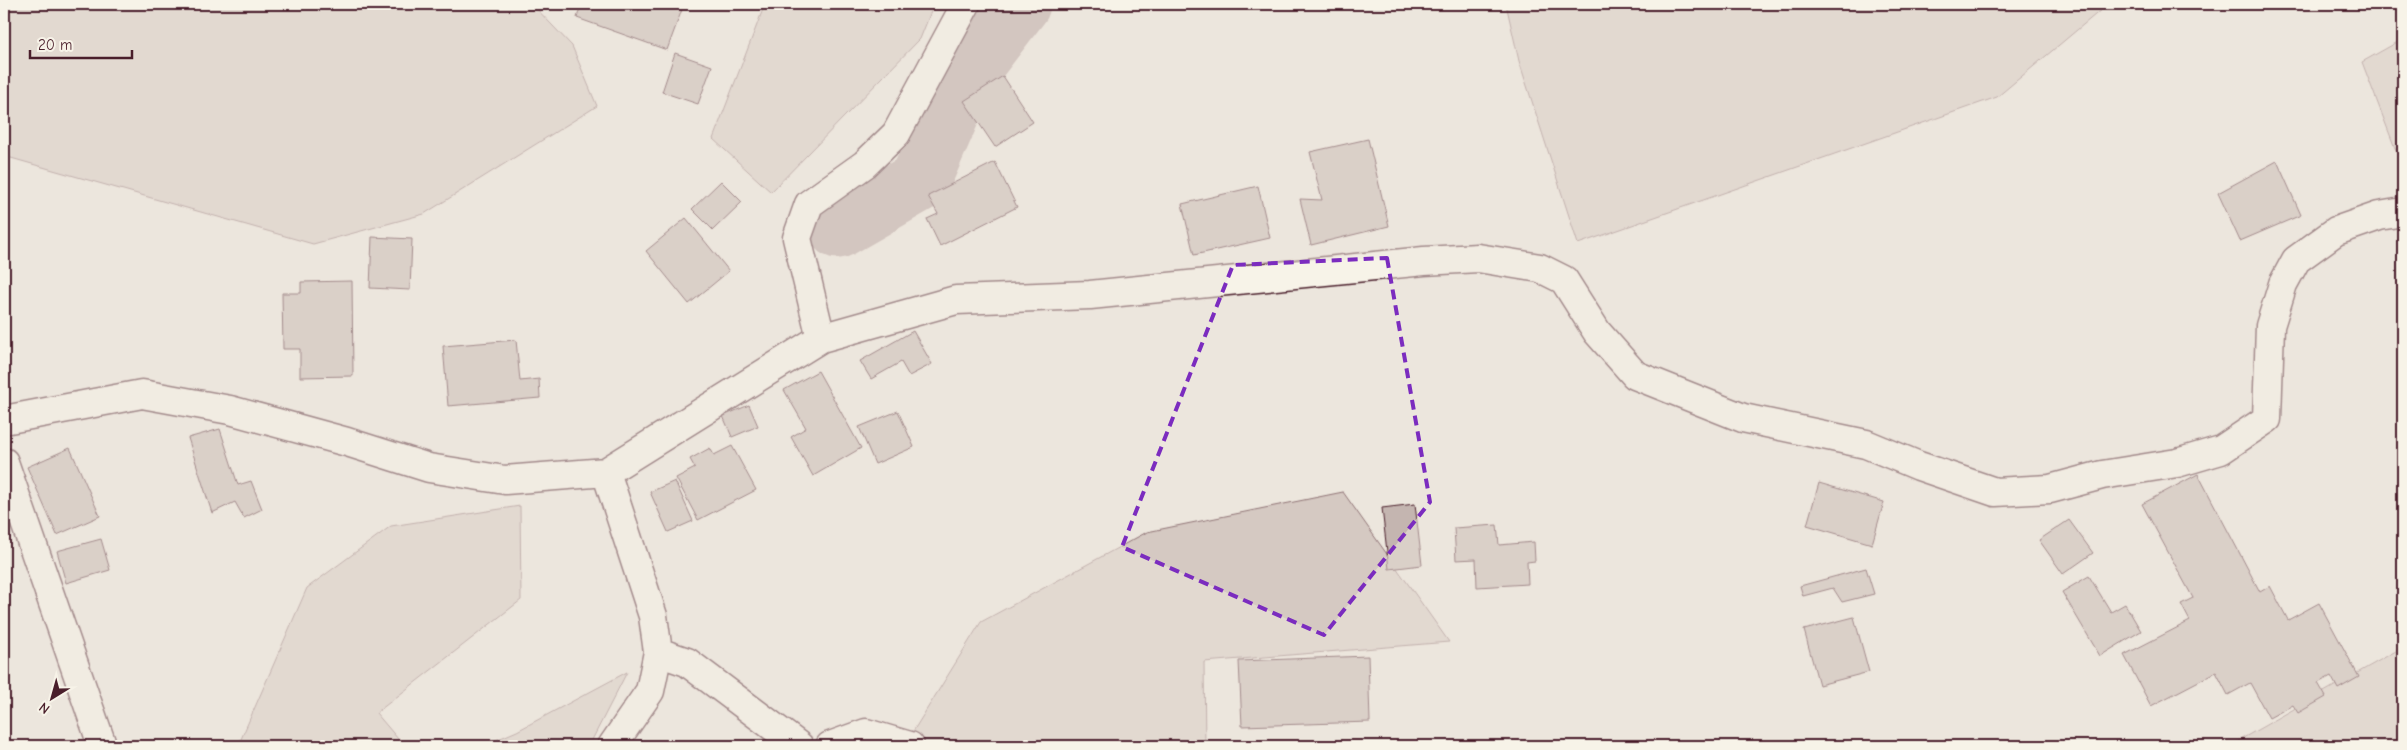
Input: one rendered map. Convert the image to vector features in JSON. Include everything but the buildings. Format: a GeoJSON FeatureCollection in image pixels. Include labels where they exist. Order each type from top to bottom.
{"type":"FeatureCollection","features":[{"type":"Feature","properties":{"kind":"street"},"geometry":{"type":"LineString","coordinates":[[821,338],[797,238],[809,204],[865,164],[896,134],[966,4]]}},
{"type":"Feature","properties":{"kind":"street"},"geometry":{"type":"LineString","coordinates":[[4,420],[142,394],[230,410],[347,442],[428,468],[505,480],[606,472],[821,338],[956,300],[1090,295],[1414,262],[1478,258],[1540,268],[1564,280],[1597,332],[1635,375],[1743,418],[1866,444],[1919,466],[1994,492],[2050,489],[2102,475],[2178,463],[2221,450],[2251,432],[2267,419],[2270,326],[2283,284],[2296,260],[2336,231],[2379,216],[2403,212]]}},
{"type":"Feature","properties":{"kind":"street"},"geometry":{"type":"LineString","coordinates":[[4,462],[101,742]]}},
{"type":"Feature","properties":{"kind":"street"},"geometry":{"type":"LineString","coordinates":[[606,472],[654,616],[658,652],[650,691],[612,746]]}},
{"type":"Feature","properties":{"kind":"street"},"geometry":{"type":"LineString","coordinates":[[658,652],[687,662],[799,746]]}},
{"type":"Feature","properties":{"kind":"street"},"geometry":{"type":"LineString","coordinates":[[830,746],[866,733],[910,746]]}},
{"type":"Feature","properties":{"kind":"highlighted area"},"geometry":{"type":"Polygon","coordinates":[[[1387,258],[1430,502],[1324,635],[1122,547],[1233,265],[1387,258]]]}},
{"type":"Feature","properties":{"kind":"shaded area"},"geometry":{"type":"Polygon","coordinates":[[[4,4],[532,4],[572,46],[597,106],[424,214],[313,244],[4,156],[4,4]]]}},
{"type":"Feature","properties":{"kind":"shaded area"},"geometry":{"type":"Polygon","coordinates":[[[765,4],[934,4],[920,39],[771,192],[713,139],[765,4]]]}},
{"type":"Feature","properties":{"kind":"shaded area"},"geometry":{"type":"Polygon","coordinates":[[[1506,4],[2108,4],[1997,97],[1578,244],[1519,61],[1506,4]]]}},
{"type":"Feature","properties":{"kind":"shaded area"},"geometry":{"type":"Polygon","coordinates":[[[2403,39],[2403,157],[2398,156],[2362,62],[2403,39]]]}},
{"type":"Feature","properties":{"kind":"shaded area"},"geometry":{"type":"Polygon","coordinates":[[[1343,492],[1449,642],[1204,662],[1205,746],[904,746],[981,622],[1147,532],[1343,492]]]}},
{"type":"Feature","properties":{"kind":"shaded area"},"geometry":{"type":"Polygon","coordinates":[[[520,506],[521,600],[376,713],[404,746],[238,746],[307,588],[391,526],[520,506]]]}},
{"type":"Feature","properties":{"kind":"shaded area"},"geometry":{"type":"Polygon","coordinates":[[[2403,647],[2403,746],[2229,746],[2403,647]]]}},
{"type":"Feature","properties":{"kind":"shaded area"},"geometry":{"type":"Polygon","coordinates":[[[627,672],[591,742],[584,746],[482,746],[517,731],[627,672]]]}},
{"type":"Feature","properties":{"kind":"waterway"},"geometry":{"type":"LineString","coordinates":[[838,228],[920,181],[967,73],[1020,4]]}}]}
